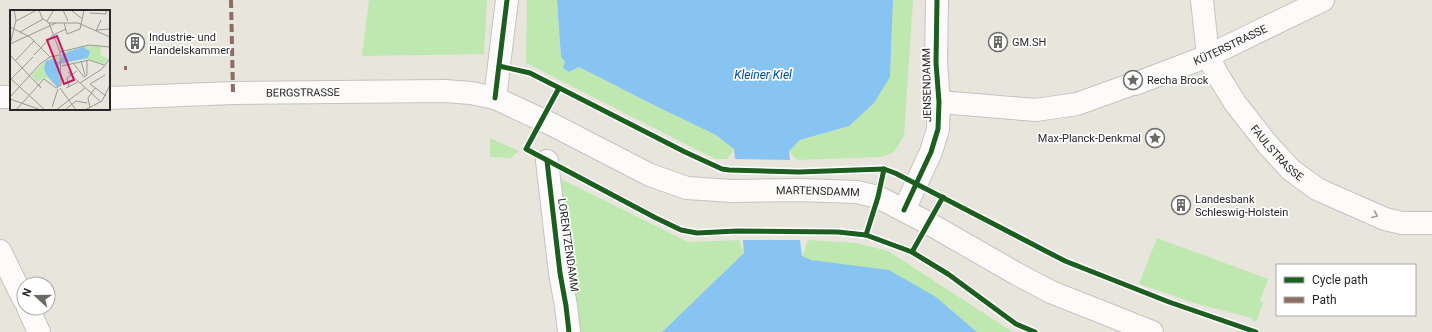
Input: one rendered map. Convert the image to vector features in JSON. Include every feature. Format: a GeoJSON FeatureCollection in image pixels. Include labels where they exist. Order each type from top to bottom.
{"type":"FeatureCollection","features":[{"type":"Feature","properties":{"kind":"street"},"geometry":{"type":"LineString","coordinates":[[495,98],[507,0]]}},
{"type":"Feature","properties":{"kind":"street","name":"JENSENDAMM"},"geometry":{"type":"LineString","coordinates":[[904,210],[931,152],[938,129],[939,102],[936,63],[937,0]]}},
{"type":"Feature","properties":{"kind":"street","name":"FAULSTRASSE"},"geometry":{"type":"LineString","coordinates":[[1202,0],[1208,56],[1235,103],[1268,145],[1291,170],[1317,189],[1385,219],[1402,223],[1432,223]]}},
{"type":"Feature","properties":{"kind":"street","name":"KÜTERSTRASSE"},"geometry":{"type":"LineString","coordinates":[[939,102],[1036,110],[1078,104],[1208,56],[1323,0]]}},
{"type":"Feature","properties":{"kind":"street","name":"BERGSTRASSE"},"geometry":{"type":"LineString","coordinates":[[110,98],[233,93],[445,91],[471,93],[495,98]]}},
{"type":"Feature","properties":{"kind":"street","name":"MARTENSDAMM"},"geometry":{"type":"LineString","coordinates":[[495,98],[650,175],[687,188],[732,191],[801,190],[857,192],[878,197],[1051,292],[1152,332]]}},
{"type":"Feature","properties":{"kind":"street","name":"LORENTZENDAMM"},"geometry":{"type":"LineString","coordinates":[[547,161],[560,273],[569,332]]}},
{"type":"Feature","properties":{"kind":"street"},"geometry":{"type":"LineString","coordinates":[[0,251],[16,284]]}},
{"type":"Feature","properties":{"kind":"street"},"geometry":{"type":"LineString","coordinates":[[32,316],[39,332]]}},
{"type":"Feature","properties":{"kind":"green space"},"geometry":{"type":"Polygon","coordinates":[[[369,0],[487,0],[484,54],[362,56],[369,0]]]}},
{"type":"Feature","properties":{"kind":"green space"},"geometry":{"type":"Polygon","coordinates":[[[527,0],[557,0],[561,57],[569,72],[579,67],[716,135],[734,149],[727,159],[715,159],[526,63],[527,0]]]}},
{"type":"Feature","properties":{"kind":"green space"},"geometry":{"type":"Polygon","coordinates":[[[893,0],[913,0],[904,136],[893,153],[880,157],[797,160],[789,151],[800,140],[849,126],[890,77],[893,0]]]}},
{"type":"Feature","properties":{"kind":"green space"},"geometry":{"type":"Polygon","coordinates":[[[490,138],[519,151],[510,158],[490,157],[490,138]]]}},
{"type":"Feature","properties":{"kind":"green space"},"geometry":{"type":"Polygon","coordinates":[[[551,174],[688,242],[739,240],[744,253],[662,332],[576,332],[551,174]]]}},
{"type":"Feature","properties":{"kind":"green space"},"geometry":{"type":"Polygon","coordinates":[[[1157,238],[1268,279],[1260,301],[1263,303],[1256,322],[1252,320],[1252,318],[1194,303],[1139,284],[1157,238]]]}},
{"type":"Feature","properties":{"kind":"green space"},"geometry":{"type":"Polygon","coordinates":[[[808,240],[856,243],[888,251],[1013,332],[977,332],[936,297],[802,257],[808,240]]]}},
{"type":"Feature","properties":{"kind":"water","name":"Kleiner Kiel"},"geometry":{"type":"Polygon","coordinates":[[[557,0],[893,0],[890,77],[874,103],[849,126],[800,140],[789,151],[802,256],[811,260],[889,270],[936,297],[977,332],[662,332],[744,253],[734,149],[716,135],[579,67],[569,72],[563,68],[565,62],[561,57],[557,0]]]}},
{"type":"Feature","properties":{"kind":"pier"},"geometry":{"type":"Polygon","coordinates":[[[733,159],[792,160],[802,240],[740,240],[733,159]]]}},
{"type":"Feature","properties":{"kind":"marked path"},"geometry":{"type":"LineString","coordinates":[[231,0],[233,93]]}},
{"type":"Feature","properties":{"kind":"cycle path"},"geometry":{"type":"LineString","coordinates":[[495,98],[507,0]]}},
{"type":"Feature","properties":{"kind":"cycle path"},"geometry":{"type":"LineString","coordinates":[[904,210],[931,152],[938,129],[939,102],[936,63],[937,0]]}},
{"type":"Feature","properties":{"kind":"cycle path"},"geometry":{"type":"LineString","coordinates":[[499,66],[530,73],[685,152],[722,169],[799,172],[884,169],[895,173],[1065,261],[1169,302],[1256,332]]}},
{"type":"Feature","properties":{"kind":"cycle path"},"geometry":{"type":"LineString","coordinates":[[559,88],[526,149],[654,217],[681,230],[697,233],[737,231],[838,232],[866,235],[912,252],[948,274],[1016,324],[1035,332]]}},
{"type":"Feature","properties":{"kind":"cycle path"},"geometry":{"type":"LineString","coordinates":[[547,161],[560,273],[569,332]]}},
{"type":"Feature","properties":{"kind":"cycle path"},"geometry":{"type":"LineString","coordinates":[[866,235],[878,197],[884,169]]}},
{"type":"Feature","properties":{"kind":"cycle path"},"geometry":{"type":"LineString","coordinates":[[912,252],[943,197]]}},
{"type":"Feature","properties":{"kind":"place","name":"GM.SH"},"geometry":{"type":"Point","coordinates":[998,42]}},
{"type":"Feature","properties":{"kind":"place","name":"Industrie- und Handelskammer"},"geometry":{"type":"Point","coordinates":[135,43]}},
{"type":"Feature","properties":{"kind":"place","name":"Recha Brock"},"geometry":{"type":"Point","coordinates":[1133,80]}},
{"type":"Feature","properties":{"kind":"place","name":"Max-Planck-Denkmal"},"geometry":{"type":"Point","coordinates":[1155,138]}},
{"type":"Feature","properties":{"kind":"place","name":"Landesbank Schleswig-Holstein"},"geometry":{"type":"Point","coordinates":[1181,205]}}]}
